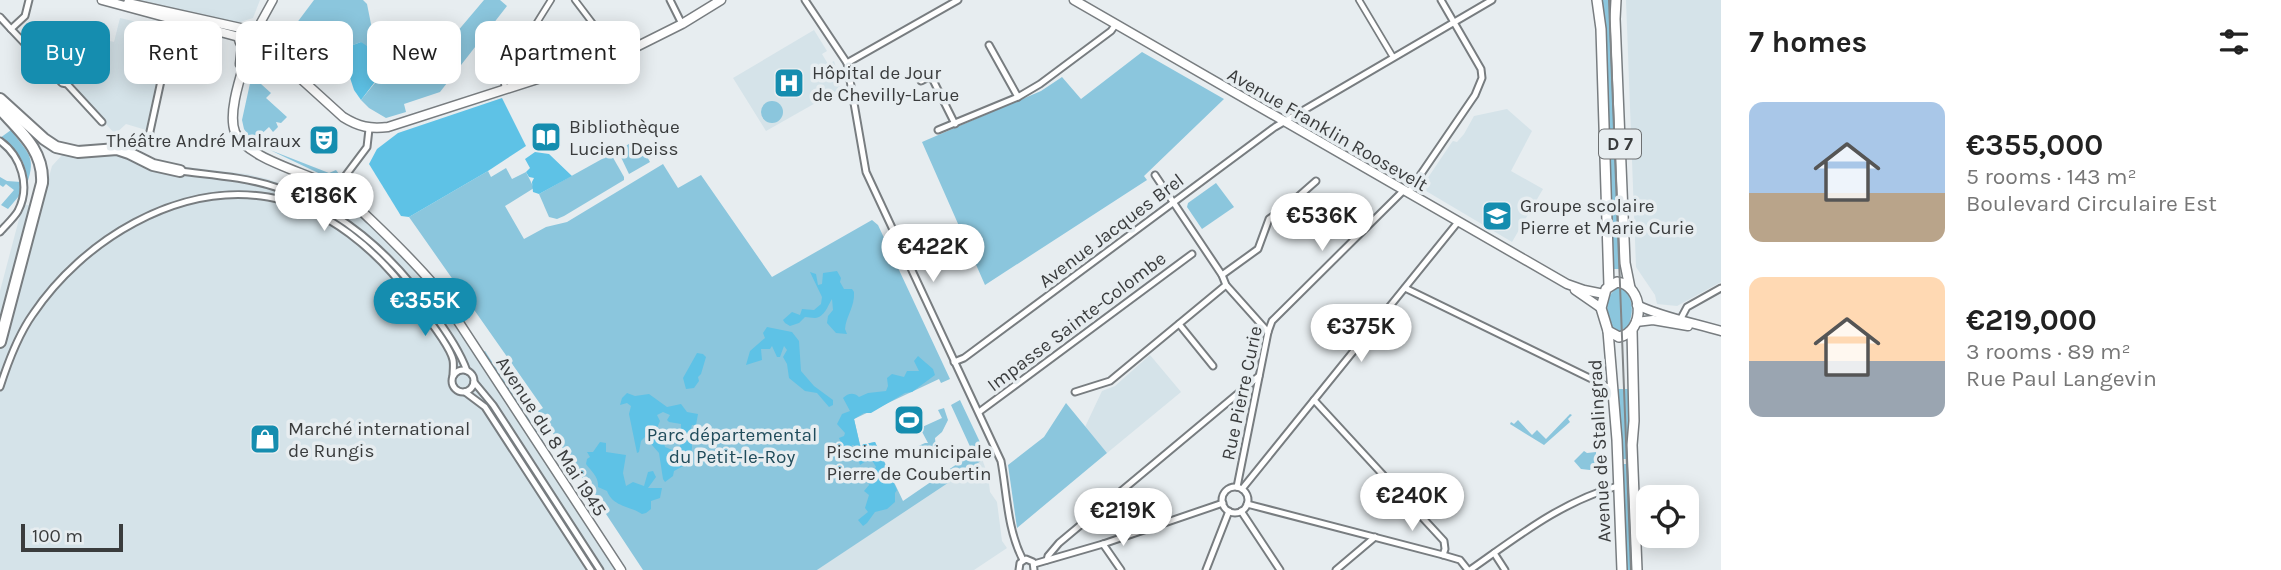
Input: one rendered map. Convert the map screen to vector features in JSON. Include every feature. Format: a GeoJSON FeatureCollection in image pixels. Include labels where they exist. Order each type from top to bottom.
{"type":"FeatureCollection","features":[{"type":"Feature","properties":{"kind":"highway"},"geometry":{"type":"LineString","coordinates":[[0,99],[56,147],[78,152],[109,149],[124,151],[153,165],[180,171]]}},
{"type":"Feature","properties":{"kind":"highway"},"geometry":{"type":"LineString","coordinates":[[0,109],[33,146],[43,170],[42,183],[0,342]]}},
{"type":"Feature","properties":{"kind":"main road"},"geometry":{"type":"LineString","coordinates":[[102,0],[174,21]]}},
{"type":"Feature","properties":{"kind":"main road"},"geometry":{"type":"LineString","coordinates":[[117,0],[236,27]]}},
{"type":"Feature","properties":{"kind":"main road"},"geometry":{"type":"LineString","coordinates":[[640,45],[721,0]]}},
{"type":"Feature","properties":{"kind":"main road","name":"Avenue Franklin Roosevelt"},"geometry":{"type":"LineString","coordinates":[[1073,0],[1567,284],[1601,308]]}},
{"type":"Feature","properties":{"kind":"main road","name":"D 7"},"geometry":{"type":"LineString","coordinates":[[1597,0],[1601,29],[1606,290],[1601,308],[1608,331]]}},
{"type":"Feature","properties":{"kind":"main road","name":"D 7"},"geometry":{"type":"LineString","coordinates":[[1616,0],[1625,263],[1637,305],[1634,326],[1632,445],[1637,570]]}},
{"type":"Feature","properties":{"kind":"main road","name":"Avenue du 8 Mai 1945"},"geometry":{"type":"LineString","coordinates":[[236,78],[228,116],[228,125],[235,141],[248,154],[316,184],[375,224]]}},
{"type":"Feature","properties":{"kind":"main road","name":"Avenue du 8 Mai 1945"},"geometry":{"type":"LineString","coordinates":[[237,84],[232,115],[239,138],[251,150],[337,190],[410,257],[435,286],[621,570]]}},
{"type":"Feature","properties":{"kind":"main road"},"geometry":{"type":"LineString","coordinates":[[307,84],[343,117],[369,129],[388,127],[518,84]]}},
{"type":"Feature","properties":{"kind":"main road"},"geometry":{"type":"LineString","coordinates":[[1606,290],[1617,282],[1630,288]]}},
{"type":"Feature","properties":{"kind":"main road","name":"Avenue Franklin Roosevelt"},"geometry":{"type":"LineString","coordinates":[[1567,284],[1584,290],[1606,290]]}},
{"type":"Feature","properties":{"kind":"main road"},"geometry":{"type":"LineString","coordinates":[[1637,305],[1679,321],[1721,332]]}},
{"type":"Feature","properties":{"kind":"main road"},"geometry":{"type":"LineString","coordinates":[[1608,331],[1619,337],[1625,336],[1634,326],[1653,320],[1679,321]]}},
{"type":"Feature","properties":{"kind":"main road","name":"Avenue de Stalingrad"},"geometry":{"type":"LineString","coordinates":[[1608,331],[1622,570]]}},
{"type":"Feature","properties":{"kind":"street"},"geometry":{"type":"LineString","coordinates":[[10,29],[24,16],[29,0]]}},
{"type":"Feature","properties":{"kind":"street"},"geometry":{"type":"LineString","coordinates":[[262,21],[274,0]]}},
{"type":"Feature","properties":{"kind":"street"},"geometry":{"type":"LineString","coordinates":[[505,88],[503,77],[551,0]]}},
{"type":"Feature","properties":{"kind":"street"},"geometry":{"type":"LineString","coordinates":[[575,0],[591,21]]}},
{"type":"Feature","properties":{"kind":"street"},"geometry":{"type":"LineString","coordinates":[[670,0],[682,24]]}},
{"type":"Feature","properties":{"kind":"street"},"geometry":{"type":"LineString","coordinates":[[805,0],[847,63],[866,172],[1001,461],[1008,512],[1023,560]]}},
{"type":"Feature","properties":{"kind":"street"},"geometry":{"type":"LineString","coordinates":[[847,63],[958,0]]}},
{"type":"Feature","properties":{"kind":"street"},"geometry":{"type":"LineString","coordinates":[[1359,0],[1393,57]]}},
{"type":"Feature","properties":{"kind":"street","name":"Rue Pierre Curie"},"geometry":{"type":"LineString","coordinates":[[1240,488],[1259,376],[1272,321],[1405,192],[1480,87],[1480,69],[1441,0]]}},
{"type":"Feature","properties":{"kind":"street","name":"Avenue Jacques Brel"},"geometry":{"type":"LineString","coordinates":[[954,362],[964,358],[1285,121],[1492,0]]}},
{"type":"Feature","properties":{"kind":"street"},"geometry":{"type":"LineString","coordinates":[[0,17],[102,122]]}},
{"type":"Feature","properties":{"kind":"street"},"geometry":{"type":"LineString","coordinates":[[938,130],[1018,97],[1040,84],[1111,31],[1116,24]]}},
{"type":"Feature","properties":{"kind":"street"},"geometry":{"type":"LineString","coordinates":[[989,45],[1018,97]]}},
{"type":"Feature","properties":{"kind":"street"},"geometry":{"type":"LineString","coordinates":[[920,81],[931,76],[955,124]]}},
{"type":"Feature","properties":{"kind":"street"},"geometry":{"type":"LineString","coordinates":[[149,136],[160,84]]}},
{"type":"Feature","properties":{"kind":"street"},"geometry":{"type":"LineString","coordinates":[[316,184],[337,190],[367,147],[369,129]]}},
{"type":"Feature","properties":{"kind":"street"},"geometry":{"type":"LineString","coordinates":[[0,141],[17,158],[23,185],[18,211],[0,232]]}},
{"type":"Feature","properties":{"kind":"street"},"geometry":{"type":"LineString","coordinates":[[180,171],[271,186],[301,197],[343,220],[396,265],[460,353],[474,382],[493,405],[600,570]]}},
{"type":"Feature","properties":{"kind":"street"},"geometry":{"type":"LineString","coordinates":[[1154,175],[1222,275],[1226,285],[1268,332]]}},
{"type":"Feature","properties":{"kind":"street"},"geometry":{"type":"LineString","coordinates":[[1222,275],[1258,248],[1269,219],[1316,181]]}},
{"type":"Feature","properties":{"kind":"street"},"geometry":{"type":"LineString","coordinates":[[0,387],[28,320],[79,261],[110,238],[148,217],[212,196],[267,197],[287,202],[331,222],[366,248],[411,296],[451,354],[454,388],[465,392],[485,407],[591,570]]}},
{"type":"Feature","properties":{"kind":"street"},"geometry":{"type":"LineString","coordinates":[[1229,511],[1223,503],[1225,491],[1240,488],[1458,222]]}},
{"type":"Feature","properties":{"kind":"street","name":"Impasse Sainte-Colombe"},"geometry":{"type":"LineString","coordinates":[[979,412],[1192,254]]}},
{"type":"Feature","properties":{"kind":"street"},"geometry":{"type":"LineString","coordinates":[[1075,392],[1110,381],[1226,285]]}},
{"type":"Feature","properties":{"kind":"street"},"geometry":{"type":"LineString","coordinates":[[1405,288],[1612,389]]}},
{"type":"Feature","properties":{"kind":"street"},"geometry":{"type":"LineString","coordinates":[[1679,321],[1687,307],[1721,288]]}},
{"type":"Feature","properties":{"kind":"street"},"geometry":{"type":"LineString","coordinates":[[1179,324],[1213,366]]}},
{"type":"Feature","properties":{"kind":"street"},"geometry":{"type":"LineString","coordinates":[[453,376],[460,370],[467,371]]}},
{"type":"Feature","properties":{"kind":"street"},"geometry":{"type":"LineString","coordinates":[[1047,561],[1059,543],[1259,376]]}},
{"type":"Feature","properties":{"kind":"street"},"geometry":{"type":"LineString","coordinates":[[465,392],[474,382]]}},
{"type":"Feature","properties":{"kind":"street"},"geometry":{"type":"LineString","coordinates":[[1314,400],[1444,541],[1443,555]]}},
{"type":"Feature","properties":{"kind":"street"},"geometry":{"type":"LineString","coordinates":[[1247,504],[1460,560],[1469,570],[1532,525],[1619,486]]}},
{"type":"Feature","properties":{"kind":"street"},"geometry":{"type":"LineString","coordinates":[[1229,511],[1241,511],[1247,504],[1247,496],[1240,488]]}},
{"type":"Feature","properties":{"kind":"street"},"geometry":{"type":"LineString","coordinates":[[1023,560],[1031,560],[1034,567],[1223,503]]}},
{"type":"Feature","properties":{"kind":"street"},"geometry":{"type":"LineString","coordinates":[[1206,570],[1229,511]]}},
{"type":"Feature","properties":{"kind":"street"},"geometry":{"type":"LineString","coordinates":[[1241,511],[1280,570]]}},
{"type":"Feature","properties":{"kind":"street"},"geometry":{"type":"LineString","coordinates":[[1336,570],[1375,537]]}},
{"type":"Feature","properties":{"kind":"street"},"geometry":{"type":"LineString","coordinates":[[1103,544],[1121,570]]}},
{"type":"Feature","properties":{"kind":"street"},"geometry":{"type":"LineString","coordinates":[[1494,553],[1505,570]]}},
{"type":"Feature","properties":{"kind":"street"},"geometry":{"type":"LineString","coordinates":[[1019,570],[1023,560]]}},
{"type":"Feature","properties":{"kind":"shaded area"},"geometry":{"type":"Polygon","coordinates":[[[138,0],[260,0],[253,18],[236,23],[138,0]]]}},
{"type":"Feature","properties":{"kind":"shaded area"},"geometry":{"type":"Polygon","coordinates":[[[1626,0],[1721,0],[1721,282],[1677,306],[1657,304],[1655,295],[1636,267],[1626,0]]]}},
{"type":"Feature","properties":{"kind":"shaded area"},"geometry":{"type":"Polygon","coordinates":[[[120,18],[133,21],[124,21],[124,84],[156,84],[146,130],[126,124],[115,134],[70,84],[110,84],[110,41],[114,42],[120,18]]]}},
{"type":"Feature","properties":{"kind":"shaded area","name":"Hôpital de Jour de Chevilly-Larue"},"geometry":{"type":"Polygon","coordinates":[[[814,30],[827,51],[822,54],[828,64],[834,61],[842,88],[766,131],[733,78],[814,30]]]}},
{"type":"Feature","properties":{"kind":"shaded area"},"geometry":{"type":"Polygon","coordinates":[[[361,42],[367,46],[367,84],[373,84],[361,100],[352,84],[353,45],[361,42]]]}},
{"type":"Feature","properties":{"kind":"shaded area"},"geometry":{"type":"Polygon","coordinates":[[[502,98],[526,146],[409,217],[401,216],[369,164],[377,149],[398,133],[502,98]]]}},
{"type":"Feature","properties":{"kind":"shaded area","name":"Groupe scolaire Pierre et Marie Curie"},"geometry":{"type":"Polygon","coordinates":[[[1507,109],[1532,131],[1511,171],[1543,189],[1512,242],[1421,188],[1452,142],[1457,142],[1464,134],[1474,116],[1507,109]]]}},
{"type":"Feature","properties":{"kind":"shaded area","name":"Marché international de Rungis"},"geometry":{"type":"Polygon","coordinates":[[[106,146],[158,164],[247,174],[268,179],[301,191],[340,213],[346,206],[368,223],[419,273],[439,299],[616,570],[0,570],[0,291],[23,204],[40,208],[52,166],[63,154],[77,147],[106,146]]]}},
{"type":"Feature","properties":{"kind":"shaded area"},"geometry":{"type":"Polygon","coordinates":[[[535,152],[549,154],[572,176],[539,194],[533,192],[534,178],[529,177],[526,172],[530,168],[525,159],[535,152]]]}},
{"type":"Feature","properties":{"kind":"shaded area"},"geometry":{"type":"Polygon","coordinates":[[[837,271],[844,289],[852,289],[854,292],[845,329],[847,334],[836,333],[827,323],[833,310],[832,299],[824,313],[818,317],[805,317],[790,326],[785,323],[783,320],[792,312],[800,315],[802,309],[814,310],[821,304],[822,297],[810,272],[816,274],[818,285],[822,284],[823,273],[837,271]]]}},
{"type":"Feature","properties":{"kind":"shaded area"},"geometry":{"type":"Polygon","coordinates":[[[767,327],[792,332],[799,341],[801,371],[814,386],[833,400],[833,405],[829,407],[817,393],[805,391],[789,378],[783,357],[787,350],[784,346],[780,357],[777,357],[772,346],[770,349],[761,349],[762,360],[746,365],[750,351],[765,338],[763,333],[767,327]]]}},
{"type":"Feature","properties":{"kind":"shaded area"},"geometry":{"type":"Polygon","coordinates":[[[697,353],[706,357],[699,381],[694,388],[686,389],[683,378],[697,353]]]}},
{"type":"Feature","properties":{"kind":"shaded area"},"geometry":{"type":"Polygon","coordinates":[[[1150,355],[1181,392],[1107,453],[1085,427],[1102,391],[1115,386],[1150,355]]]}},
{"type":"Feature","properties":{"kind":"shaded area"},"geometry":{"type":"Polygon","coordinates":[[[918,356],[933,369],[935,375],[912,392],[854,419],[860,445],[875,442],[897,490],[895,502],[887,509],[875,512],[863,526],[858,520],[868,512],[865,508],[869,495],[864,491],[876,467],[873,462],[866,461],[860,465],[854,445],[850,455],[846,455],[839,438],[845,433],[837,424],[842,414],[850,411],[843,398],[851,394],[859,397],[886,391],[887,378],[892,374],[904,377],[907,371],[919,371],[914,361],[918,356]]]}},
{"type":"Feature","properties":{"kind":"shaded area"},"geometry":{"type":"Polygon","coordinates":[[[627,393],[635,396],[649,394],[667,407],[681,404],[687,412],[698,414],[696,425],[691,428],[692,449],[687,464],[674,471],[673,476],[665,482],[659,453],[645,437],[637,453],[629,414],[631,406],[627,403],[620,405],[627,393]],[[663,412],[657,415],[660,421],[654,435],[665,447],[675,451],[680,447],[681,424],[669,422],[667,420],[670,415],[663,412]]]}},
{"type":"Feature","properties":{"kind":"shaded area"},"geometry":{"type":"Polygon","coordinates":[[[600,442],[606,443],[606,452],[626,455],[623,473],[626,486],[633,482],[644,486],[648,472],[653,471],[656,477],[648,488],[662,488],[660,498],[651,501],[651,509],[646,513],[642,514],[618,503],[607,491],[598,487],[596,477],[586,464],[590,457],[587,452],[593,452],[600,442]]]}},
{"type":"Feature","properties":{"kind":"shaded area"},"geometry":{"type":"Polygon","coordinates":[[[982,459],[990,492],[997,502],[1002,541],[1007,548],[974,570],[817,570],[982,459]]]}},
{"type":"Feature","properties":{"kind":"green space"},"geometry":{"type":"Polygon","coordinates":[[[314,0],[363,0],[367,4],[370,21],[367,21],[367,54],[361,42],[353,45],[353,21],[298,21],[314,0]]]}},
{"type":"Feature","properties":{"kind":"green space"},"geometry":{"type":"Polygon","coordinates":[[[484,0],[500,0],[507,6],[495,21],[475,21],[475,47],[461,65],[461,27],[484,0]]]}},
{"type":"Feature","properties":{"kind":"green space"},"geometry":{"type":"Polygon","coordinates":[[[1600,0],[1614,0],[1622,269],[1613,269],[1600,0]]]}},
{"type":"Feature","properties":{"kind":"green space"},"geometry":{"type":"Polygon","coordinates":[[[1142,52],[1224,99],[1144,176],[1147,180],[985,285],[922,142],[1041,91],[1062,77],[1081,99],[1142,52]]]}},
{"type":"Feature","properties":{"kind":"green space"},"geometry":{"type":"Polygon","coordinates":[[[250,84],[261,84],[271,93],[266,98],[287,117],[281,123],[276,122],[278,127],[273,132],[269,127],[253,142],[244,129],[242,120],[250,84]]]}},
{"type":"Feature","properties":{"kind":"green space"},"geometry":{"type":"Polygon","coordinates":[[[374,84],[446,84],[440,92],[404,104],[406,112],[386,118],[361,100],[374,84]]]}},
{"type":"Feature","properties":{"kind":"green space"},"geometry":{"type":"Polygon","coordinates":[[[772,101],[780,104],[783,112],[780,120],[772,123],[764,120],[761,112],[764,104],[772,101]]]}},
{"type":"Feature","properties":{"kind":"green space"},"geometry":{"type":"Polygon","coordinates":[[[11,130],[31,160],[27,184],[20,157],[0,138],[11,130]]]}},
{"type":"Feature","properties":{"kind":"green space"},"geometry":{"type":"Polygon","coordinates":[[[635,140],[639,142],[650,162],[629,174],[618,151],[635,140]]]}},
{"type":"Feature","properties":{"kind":"green space"},"geometry":{"type":"Polygon","coordinates":[[[270,150],[329,173],[336,170],[339,174],[336,180],[333,180],[270,150]]]}},
{"type":"Feature","properties":{"kind":"green space"},"geometry":{"type":"Polygon","coordinates":[[[611,154],[624,180],[564,216],[557,219],[549,217],[539,194],[611,154]]]}},
{"type":"Feature","properties":{"kind":"green space","name":"Parc départemental du Petit-le-Roy"},"geometry":{"type":"Polygon","coordinates":[[[663,164],[678,188],[701,175],[772,277],[872,220],[878,225],[950,379],[941,383],[939,379],[854,419],[860,445],[875,442],[903,501],[973,453],[951,405],[960,400],[987,457],[817,570],[643,570],[538,411],[543,408],[409,217],[488,171],[491,177],[506,168],[512,179],[526,172],[534,188],[505,206],[524,239],[546,227],[567,222],[663,164]]]}},
{"type":"Feature","properties":{"kind":"green space"},"geometry":{"type":"Polygon","coordinates":[[[0,177],[7,181],[21,182],[19,196],[8,209],[1,205],[14,190],[6,184],[3,187],[0,185],[0,177]]]}},
{"type":"Feature","properties":{"kind":"green space"},"geometry":{"type":"Polygon","coordinates":[[[1216,183],[1234,207],[1202,229],[1187,207],[1188,203],[1216,183]]]}},
{"type":"Feature","properties":{"kind":"green space"},"geometry":{"type":"Polygon","coordinates":[[[1617,288],[1626,292],[1632,306],[1628,327],[1619,332],[1611,327],[1607,311],[1610,296],[1617,288]]]}},
{"type":"Feature","properties":{"kind":"green space"},"geometry":{"type":"Polygon","coordinates":[[[485,351],[543,441],[541,442],[483,352],[485,351]]]}},
{"type":"Feature","properties":{"kind":"green space"},"geometry":{"type":"Polygon","coordinates":[[[1615,389],[1630,389],[1630,459],[1621,459],[1615,389]]]}},
{"type":"Feature","properties":{"kind":"green space"},"geometry":{"type":"Polygon","coordinates":[[[1066,403],[1107,453],[1017,528],[1008,465],[1044,437],[1066,403]]]}},
{"type":"Feature","properties":{"kind":"green space"},"geometry":{"type":"Polygon","coordinates":[[[944,408],[948,420],[942,432],[935,438],[936,449],[904,455],[903,453],[928,443],[920,428],[942,418],[938,410],[944,408]]]}},
{"type":"Feature","properties":{"kind":"green space"},"geometry":{"type":"Polygon","coordinates":[[[1570,414],[1570,422],[1544,445],[1510,424],[1518,420],[1532,435],[1537,430],[1546,439],[1570,414]]]}},
{"type":"Feature","properties":{"kind":"green space"},"geometry":{"type":"Polygon","coordinates":[[[1584,451],[1596,452],[1596,464],[1590,470],[1581,469],[1574,461],[1584,451]]]}},
{"type":"Feature","properties":{"kind":"green space"},"geometry":{"type":"Polygon","coordinates":[[[1621,464],[1630,464],[1634,570],[1625,570],[1621,464]]]}},
{"type":"Feature","properties":{"kind":"tram line"},"geometry":{"type":"LineString","coordinates":[[1609,0],[1631,570]]}},
{"type":"Feature","properties":{"kind":"place","name":"Hôpital de Jour de Chevilly-Larue"},"geometry":{"type":"Point","coordinates":[789,83]}},
{"type":"Feature","properties":{"kind":"place","name":"Bibliothèque Lucien Deiss"},"geometry":{"type":"Point","coordinates":[546,137]}},
{"type":"Feature","properties":{"kind":"place","name":"Théâtre André Malraux"},"geometry":{"type":"Point","coordinates":[324,140]}},
{"type":"Feature","properties":{"kind":"place","name":"Groupe scolaire Pierre et Marie Curie"},"geometry":{"type":"Point","coordinates":[1497,216]}},
{"type":"Feature","properties":{"kind":"place","name":"Piscine municipale Pierre de Coubertin"},"geometry":{"type":"Point","coordinates":[909,420]}},
{"type":"Feature","properties":{"kind":"place","name":"Marché international de Rungis"},"geometry":{"type":"Point","coordinates":[265,439]}}]}
